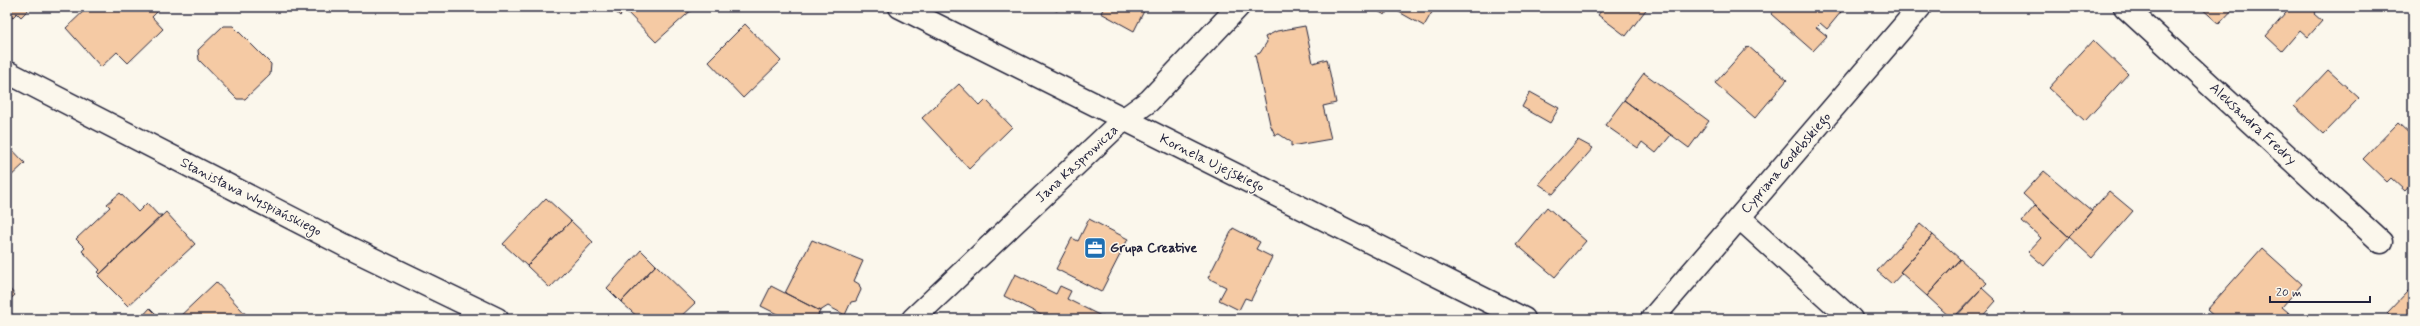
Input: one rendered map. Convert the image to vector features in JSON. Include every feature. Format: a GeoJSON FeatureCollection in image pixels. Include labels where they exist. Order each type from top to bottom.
{"type":"FeatureCollection","features":[{"type":"Feature","properties":{"kind":"street","name":"Kornela Ujejskiego"},"geometry":{"type":"LineString","coordinates":[[900,7],[1123,120],[1524,319]]}},
{"type":"Feature","properties":{"kind":"street","name":"Jana Kasprowicza"},"geometry":{"type":"LineString","coordinates":[[913,319],[1123,120],[1150,101],[1238,7]]}},
{"type":"Feature","properties":{"kind":"street","name":"Cypriana Godebskiego"},"geometry":{"type":"LineString","coordinates":[[1652,319],[1920,7]]}},
{"type":"Feature","properties":{"kind":"street","name":"Aleksandra Fredry"},"geometry":{"type":"LineString","coordinates":[[2125,7],[2381,242]]}},
{"type":"Feature","properties":{"kind":"street","name":"Stanisława Wyspiańskiego"},"geometry":{"type":"LineString","coordinates":[[7,72],[344,246],[497,319]]}},
{"type":"Feature","properties":{"kind":"street"},"geometry":{"type":"LineString","coordinates":[[1740,218],[1851,319]]}},
{"type":"Feature","properties":{"kind":"building"},"geometry":{"type":"Polygon","coordinates":[[[7,7],[31,7],[21,17],[17,13],[7,23],[7,7]]]}},
{"type":"Feature","properties":{"kind":"building"},"geometry":{"type":"Polygon","coordinates":[[[88,7],[153,7],[157,12],[152,17],[163,29],[128,63],[117,52],[101,67],[66,28],[88,7]]]}},
{"type":"Feature","properties":{"kind":"building"},"geometry":{"type":"Polygon","coordinates":[[[610,7],[628,7],[620,16],[610,7]]]}},
{"type":"Feature","properties":{"kind":"building"},"geometry":{"type":"Polygon","coordinates":[[[628,7],[695,7],[656,42],[625,10],[628,7]]]}},
{"type":"Feature","properties":{"kind":"building"},"geometry":{"type":"Polygon","coordinates":[[[1050,7],[1059,7],[1057,11],[1050,7]]]}},
{"type":"Feature","properties":{"kind":"building"},"geometry":{"type":"Polygon","coordinates":[[[1104,7],[1146,7],[1134,31],[1101,13],[1104,7]]]}},
{"type":"Feature","properties":{"kind":"building"},"geometry":{"type":"Polygon","coordinates":[[[1370,7],[1390,7],[1385,15],[1370,7]]]}},
{"type":"Feature","properties":{"kind":"building"},"geometry":{"type":"Polygon","coordinates":[[[1390,7],[1435,7],[1424,26],[1390,7]]]}},
{"type":"Feature","properties":{"kind":"building"},"geometry":{"type":"Polygon","coordinates":[[[1604,7],[1648,7],[1626,36],[1598,15],[1604,7]]]}},
{"type":"Feature","properties":{"kind":"building"},"geometry":{"type":"Polygon","coordinates":[[[1776,7],[1836,7],[1841,12],[1827,29],[1820,23],[1816,27],[1827,36],[1813,51],[1771,14],[1776,7]]]}},
{"type":"Feature","properties":{"kind":"building"},"geometry":{"type":"Polygon","coordinates":[[[2200,7],[2235,7],[2219,24],[2200,7]]]}},
{"type":"Feature","properties":{"kind":"building"},"geometry":{"type":"Polygon","coordinates":[[[2291,7],[2320,7],[2314,14],[2322,21],[2308,37],[2300,30],[2282,51],[2266,36],[2291,7]]]}},
{"type":"Feature","properties":{"kind":"building"},"geometry":{"type":"Polygon","coordinates":[[[745,24],[781,61],[743,98],[708,61],[745,24]]]}},
{"type":"Feature","properties":{"kind":"building"},"geometry":{"type":"Polygon","coordinates":[[[223,26],[233,26],[271,64],[270,75],[245,99],[237,99],[199,60],[198,50],[223,26]]]}},
{"type":"Feature","properties":{"kind":"building"},"geometry":{"type":"Polygon","coordinates":[[[1305,26],[1313,63],[1327,59],[1336,103],[1323,106],[1331,139],[1291,146],[1291,142],[1279,134],[1275,135],[1270,124],[1255,55],[1260,53],[1267,42],[1265,37],[1277,31],[1305,26]]]}},
{"type":"Feature","properties":{"kind":"building"},"geometry":{"type":"Polygon","coordinates":[[[2093,40],[2128,74],[2085,121],[2049,88],[2093,40]]]}},
{"type":"Feature","properties":{"kind":"building"},"geometry":{"type":"Polygon","coordinates":[[[1748,46],[1787,80],[1755,118],[1715,83],[1748,46]]]}},
{"type":"Feature","properties":{"kind":"building"},"geometry":{"type":"Polygon","coordinates":[[[2328,70],[2359,98],[2324,134],[2294,106],[2328,70]]]}},
{"type":"Feature","properties":{"kind":"building"},"geometry":{"type":"Polygon","coordinates":[[[1644,73],[1709,121],[1689,148],[1624,100],[1644,73]]]}},
{"type":"Feature","properties":{"kind":"building"},"geometry":{"type":"Polygon","coordinates":[[[959,84],[980,106],[986,100],[1012,127],[969,169],[922,118],[959,84]]]}},
{"type":"Feature","properties":{"kind":"building"},"geometry":{"type":"Polygon","coordinates":[[[1530,92],[1559,108],[1550,123],[1522,107],[1530,92]]]}},
{"type":"Feature","properties":{"kind":"building"},"geometry":{"type":"Polygon","coordinates":[[[1624,100],[1671,135],[1656,153],[1642,142],[1638,148],[1605,125],[1624,100]]]}},
{"type":"Feature","properties":{"kind":"building"},"geometry":{"type":"Polygon","coordinates":[[[2398,123],[2413,137],[2413,182],[2405,191],[2391,178],[2387,182],[2363,159],[2398,123]]]}},
{"type":"Feature","properties":{"kind":"building"},"geometry":{"type":"Polygon","coordinates":[[[1578,140],[1593,148],[1553,194],[1539,184],[1578,140]]]}},
{"type":"Feature","properties":{"kind":"building"},"geometry":{"type":"Polygon","coordinates":[[[7,144],[25,163],[7,180],[7,144]]]}},
{"type":"Feature","properties":{"kind":"building"},"geometry":{"type":"Polygon","coordinates":[[[2044,171],[2092,211],[2069,237],[2023,194],[2044,171]]]}},
{"type":"Feature","properties":{"kind":"building"},"geometry":{"type":"Polygon","coordinates":[[[2109,191],[2133,211],[2092,258],[2069,237],[2109,191]]]}},
{"type":"Feature","properties":{"kind":"building"},"geometry":{"type":"Polygon","coordinates":[[[120,193],[138,212],[147,203],[158,215],[162,215],[100,274],[98,272],[100,270],[82,251],[85,248],[76,239],[110,207],[107,204],[120,193]]]}},
{"type":"Feature","properties":{"kind":"building"},"geometry":{"type":"Polygon","coordinates":[[[546,198],[571,221],[527,266],[503,244],[546,198]]]}},
{"type":"Feature","properties":{"kind":"building"},"geometry":{"type":"Polygon","coordinates":[[[2035,206],[2069,237],[2044,266],[2028,252],[2041,238],[2022,221],[2035,206]]]}},
{"type":"Feature","properties":{"kind":"building"},"geometry":{"type":"Polygon","coordinates":[[[1547,207],[1586,241],[1555,277],[1516,244],[1547,207]]]}},
{"type":"Feature","properties":{"kind":"building"},"geometry":{"type":"Polygon","coordinates":[[[166,212],[195,244],[128,306],[98,276],[166,212]]]}},
{"type":"Feature","properties":{"kind":"building"},"geometry":{"type":"Polygon","coordinates":[[[1089,219],[1128,239],[1101,292],[1056,269],[1072,238],[1078,241],[1089,219]]]}},
{"type":"Feature","properties":{"kind":"building"},"geometry":{"type":"Polygon","coordinates":[[[571,221],[593,242],[550,288],[527,266],[571,221]]]}},
{"type":"Feature","properties":{"kind":"building"},"geometry":{"type":"Polygon","coordinates":[[[1920,224],[1933,235],[1900,272],[1902,273],[1892,284],[1877,271],[1920,224]]]}},
{"type":"Feature","properties":{"kind":"building"},"geometry":{"type":"Polygon","coordinates":[[[1233,228],[1260,242],[1256,249],[1272,257],[1251,300],[1245,298],[1239,310],[1219,300],[1226,287],[1208,278],[1233,228]]]}},
{"type":"Feature","properties":{"kind":"building"},"geometry":{"type":"Polygon","coordinates":[[[1933,235],[1960,259],[1927,296],[1900,272],[1933,235]]]}},
{"type":"Feature","properties":{"kind":"building"},"geometry":{"type":"Polygon","coordinates":[[[812,240],[863,261],[854,281],[859,284],[861,290],[856,301],[851,302],[845,315],[828,306],[820,311],[785,293],[812,240]]]}},
{"type":"Feature","properties":{"kind":"building"},"geometry":{"type":"Polygon","coordinates":[[[2262,248],[2302,284],[2282,307],[2296,319],[2217,319],[2207,310],[2262,248]]]}},
{"type":"Feature","properties":{"kind":"building"},"geometry":{"type":"Polygon","coordinates":[[[641,250],[656,265],[621,302],[607,288],[641,250]]]}},
{"type":"Feature","properties":{"kind":"building"},"geometry":{"type":"Polygon","coordinates":[[[1960,259],[1987,283],[1952,319],[1927,296],[1960,259]]]}},
{"type":"Feature","properties":{"kind":"building"},"geometry":{"type":"Polygon","coordinates":[[[656,265],[695,303],[678,319],[640,319],[621,302],[656,265]]]}},
{"type":"Feature","properties":{"kind":"building"},"geometry":{"type":"Polygon","coordinates":[[[1015,274],[1056,294],[1060,286],[1071,291],[1067,299],[1107,319],[1049,319],[1004,296],[1015,274]]]}},
{"type":"Feature","properties":{"kind":"building"},"geometry":{"type":"Polygon","coordinates":[[[216,282],[250,319],[177,319],[216,282]]]}},
{"type":"Feature","properties":{"kind":"building"},"geometry":{"type":"Polygon","coordinates":[[[7,286],[15,295],[7,302],[7,286]]]}},
{"type":"Feature","properties":{"kind":"building"},"geometry":{"type":"Polygon","coordinates":[[[771,286],[820,311],[816,319],[787,319],[761,306],[771,286]]]}},
{"type":"Feature","properties":{"kind":"building"},"geometry":{"type":"Polygon","coordinates":[[[1982,288],[1996,301],[1980,319],[1954,319],[1982,288]]]}},
{"type":"Feature","properties":{"kind":"building"},"geometry":{"type":"Polygon","coordinates":[[[2408,291],[2413,295],[2413,319],[2393,319],[2387,313],[2408,291]]]}},
{"type":"Feature","properties":{"kind":"building"},"geometry":{"type":"Polygon","coordinates":[[[150,308],[161,319],[140,319],[150,308]]]}},
{"type":"Feature","properties":{"kind":"place","name":"Grupa Creative"},"geometry":{"type":"Point","coordinates":[1095,248]}}]}
